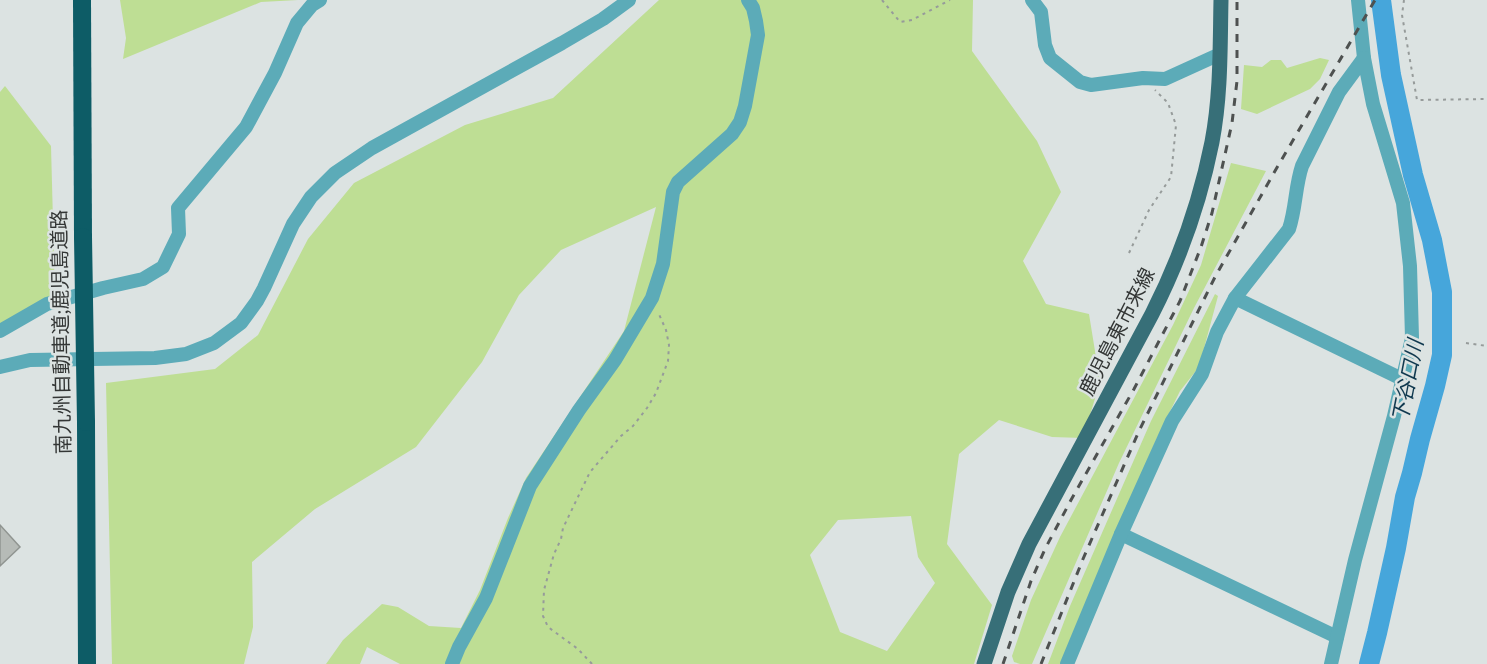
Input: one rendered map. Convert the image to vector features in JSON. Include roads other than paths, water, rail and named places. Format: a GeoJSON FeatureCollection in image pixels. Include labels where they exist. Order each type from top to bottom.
{"type":"FeatureCollection","features":[{"type":"Feature","properties":{"kind":"highway","name":"南九州自動車道;鹿児島道路"},"geometry":{"type":"LineString","coordinates":[[82,0],[88,664]]}},
{"type":"Feature","properties":{"kind":"main road","name":"鹿児島東市来線"},"geometry":{"type":"LineString","coordinates":[[984,664],[1008,592],[1029,544],[1152,314],[1182,250],[1192,221],[1212,141],[1218,93],[1221,0]]}},
{"type":"Feature","properties":{"kind":"street"},"geometry":{"type":"LineString","coordinates":[[0,331],[47,304],[143,279],[164,267],[178,234],[178,208],[246,127],[275,73],[297,23],[312,5],[320,0]]}},
{"type":"Feature","properties":{"kind":"street"},"geometry":{"type":"LineString","coordinates":[[0,367],[30,360],[155,358],[186,354],[214,343],[241,323],[257,301],[293,224],[311,196],[335,173],[372,148],[603,19],[629,0]]}},
{"type":"Feature","properties":{"kind":"street"},"geometry":{"type":"LineString","coordinates":[[452,664],[486,598],[530,486],[573,419],[615,360],[652,298],[663,264],[673,192],[678,182],[732,134],[740,122],[746,106],[758,35],[753,8],[748,0]]}},
{"type":"Feature","properties":{"kind":"street"},"geometry":{"type":"LineString","coordinates":[[1032,0],[1041,12],[1045,45],[1050,58],[1080,82],[1091,85],[1143,78],[1165,79],[1220,54]]}},
{"type":"Feature","properties":{"kind":"street"},"geometry":{"type":"LineString","coordinates":[[1332,664],[1355,560],[1394,416],[1412,338],[1410,266],[1403,203],[1373,104],[1364,58],[1358,0]]}},
{"type":"Feature","properties":{"kind":"street"},"geometry":{"type":"LineString","coordinates":[[1067,664],[1121,534],[1172,421],[1202,374],[1217,332],[1234,298],[1289,229],[1293,216],[1297,179],[1302,166],[1339,93],[1364,58]]}},
{"type":"Feature","properties":{"kind":"street"},"geometry":{"type":"LineString","coordinates":[[1234,298],[1402,379]]}},
{"type":"Feature","properties":{"kind":"street"},"geometry":{"type":"LineString","coordinates":[[1121,534],[1337,637]]}},
{"type":"Feature","properties":{"kind":"waterway","name":"下谷口川"},"geometry":{"type":"LineString","coordinates":[[1369,664],[1396,548],[1405,497],[1442,355],[1442,292],[1432,240],[1413,175],[1391,75],[1381,0]]}},
{"type":"Feature","properties":{"kind":"railway"},"geometry":{"type":"LineString","coordinates":[[1003,664],[1031,581],[1045,549],[1180,301],[1201,247],[1212,213],[1232,123],[1237,81],[1237,0]]}},
{"type":"Feature","properties":{"kind":"railway"},"geometry":{"type":"LineString","coordinates":[[1041,664],[1083,559],[1139,431],[1215,277],[1375,0]]}}]}
